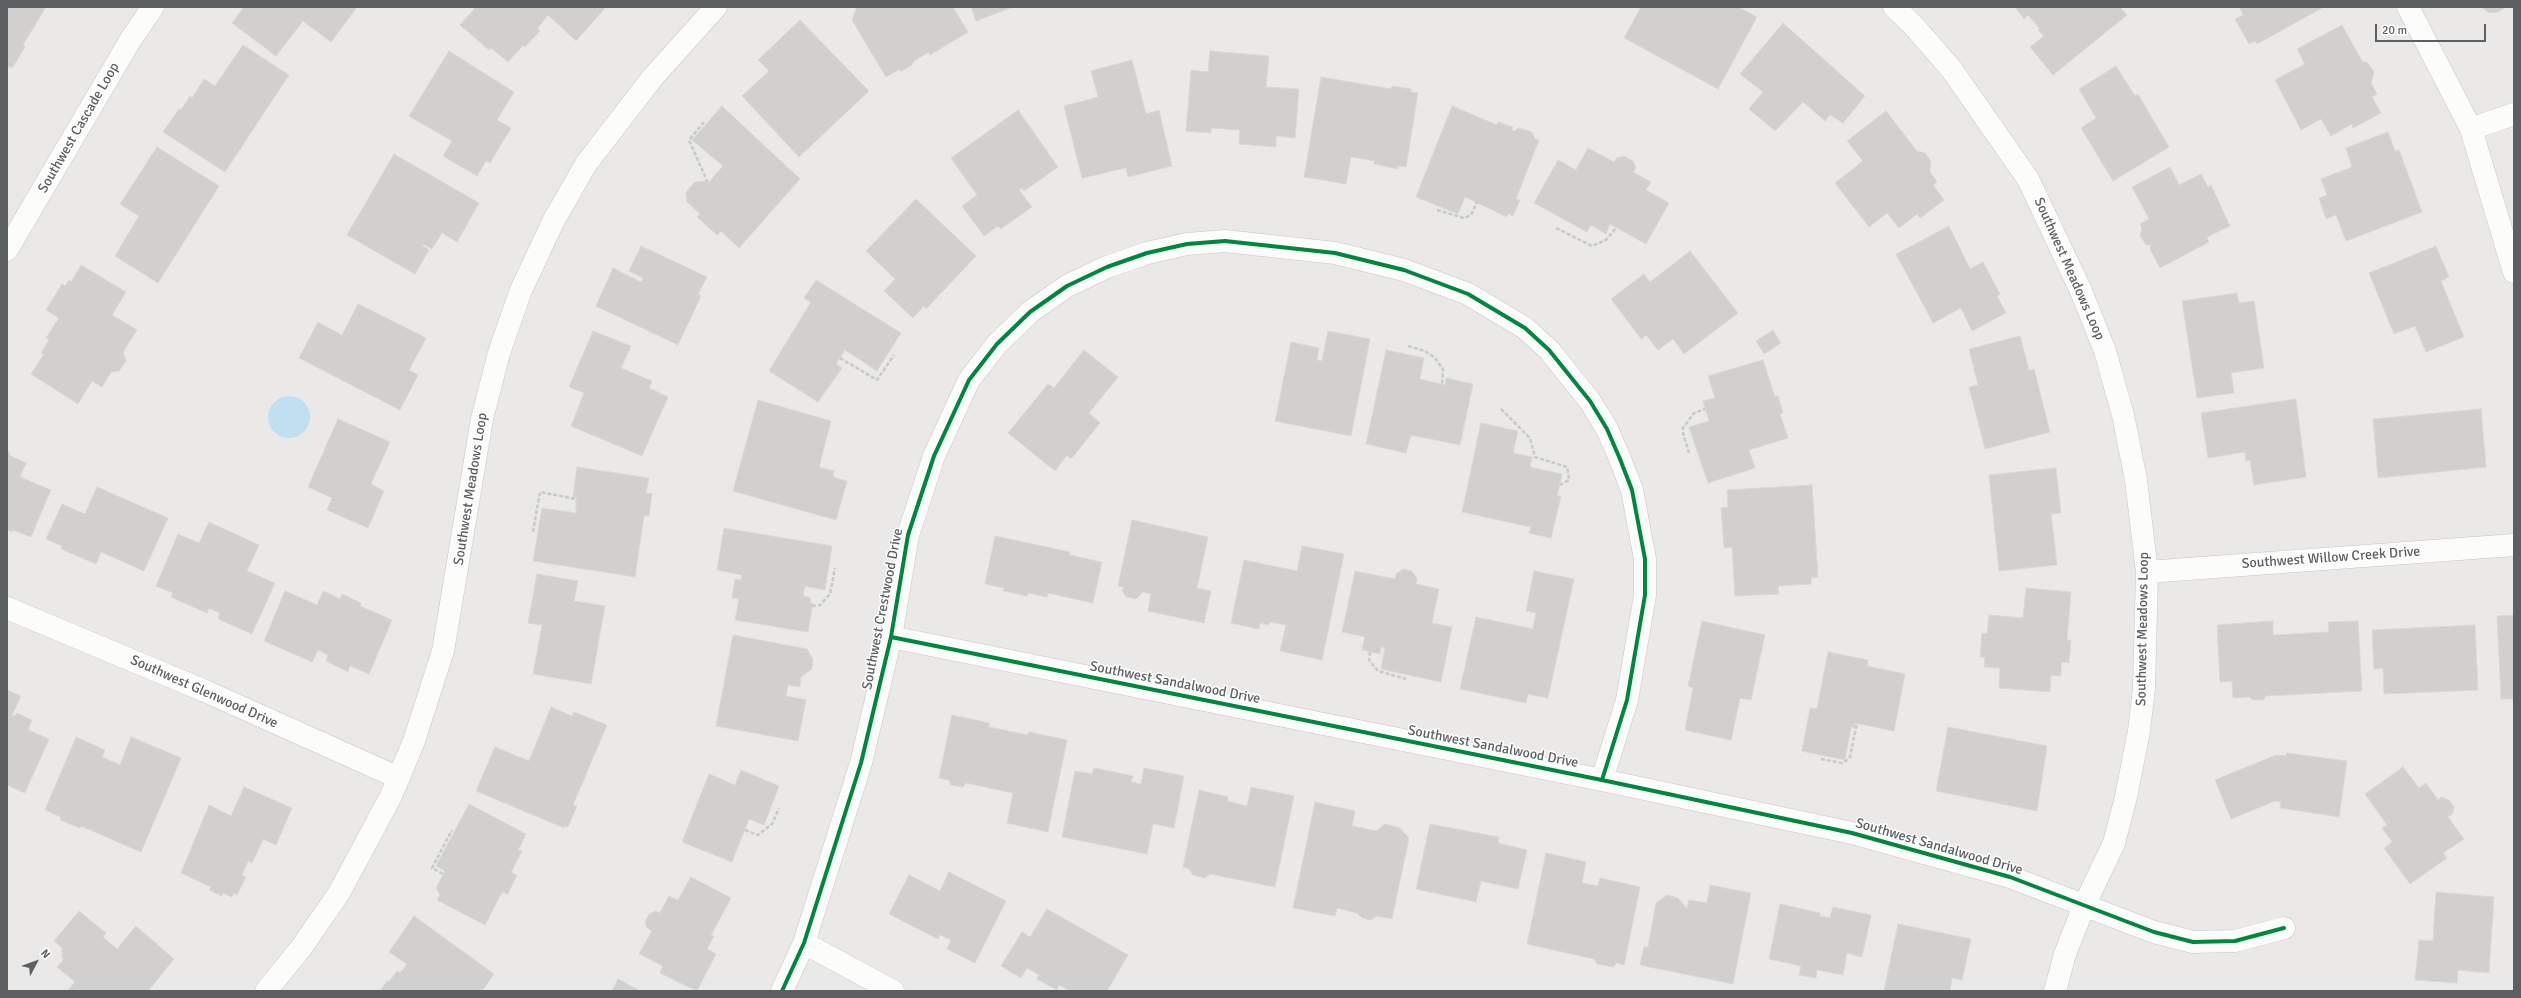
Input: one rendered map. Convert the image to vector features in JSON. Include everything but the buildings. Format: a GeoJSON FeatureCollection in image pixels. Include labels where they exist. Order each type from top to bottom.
{"type":"FeatureCollection","features":[{"type":"Feature","properties":{"kind":"street","name":"Southwest Cascade Loop"},"geometry":{"type":"LineString","coordinates":[[7,250],[131,39],[153,7]]}},
{"type":"Feature","properties":{"kind":"street","name":"Southwest Meadows Loop"},"geometry":{"type":"LineString","coordinates":[[266,991],[301,948],[339,893],[399,778],[414,741],[443,651],[481,424],[499,353],[521,290],[554,220],[586,164],[619,118],[664,62],[716,7]]}},
{"type":"Feature","properties":{"kind":"street","name":"Southwest Meadows Loop"},"geometry":{"type":"LineString","coordinates":[[1894,7],[1913,25],[1952,70],[2024,173],[2056,235],[2082,291],[2105,351],[2123,415],[2136,480],[2148,572],[2144,688],[2126,797],[2114,844],[2084,906],[2065,954],[2055,991]]}},
{"type":"Feature","properties":{"kind":"street"},"geometry":{"type":"LineString","coordinates":[[2408,7],[2471,129],[2514,272]]}},
{"type":"Feature","properties":{"kind":"street"},"geometry":{"type":"LineString","coordinates":[[2471,129],[2514,114]]}},
{"type":"Feature","properties":{"kind":"street","name":"Southwest Crestwood Drive"},"geometry":{"type":"LineString","coordinates":[[782,991],[804,942],[861,763],[891,637],[908,535],[934,456],[969,380],[997,344],[1030,312],[1067,286],[1107,267],[1147,253],[1187,244],[1225,241],[1335,253],[1437,281],[1497,310],[1525,328],[1549,350],[1590,401],[1607,429],[1632,490],[1640,524],[1645,574],[1644,595],[1627,700],[1602,780]]}},
{"type":"Feature","properties":{"kind":"street","name":"Southwest Willow Creek Drive"},"geometry":{"type":"LineString","coordinates":[[2148,572],[2514,544]]}},
{"type":"Feature","properties":{"kind":"street","name":"Southwest Glenwood Drive"},"geometry":{"type":"LineString","coordinates":[[7,608],[205,691],[399,778]]}},
{"type":"Feature","properties":{"kind":"street","name":"Southwest Sandalwood Drive"},"geometry":{"type":"LineString","coordinates":[[891,637],[1602,780],[1868,837],[2010,876],[2154,932],[2193,942],[2235,941],[2284,928]]}},
{"type":"Feature","properties":{"kind":"street"},"geometry":{"type":"LineString","coordinates":[[804,942],[893,991]]}},
{"type":"Feature","properties":{"kind":"path"},"geometry":{"type":"LineString","coordinates":[[704,122],[689,140],[708,183]]}},
{"type":"Feature","properties":{"kind":"path"},"geometry":{"type":"LineString","coordinates":[[1437,210],[1464,218],[1471,215],[1477,202]]}},
{"type":"Feature","properties":{"kind":"path"},"geometry":{"type":"LineString","coordinates":[[1556,228],[1592,246],[1606,240],[1616,228]]}},
{"type":"Feature","properties":{"kind":"path"},"geometry":{"type":"LineString","coordinates":[[1408,346],[1425,351],[1435,358],[1443,369],[1442,384]]}},
{"type":"Feature","properties":{"kind":"path"},"geometry":{"type":"LineString","coordinates":[[840,358],[877,380],[894,355]]}},
{"type":"Feature","properties":{"kind":"path"},"geometry":{"type":"LineString","coordinates":[[1501,409],[1530,438],[1535,458],[1567,467],[1568,480],[1560,485]]}},
{"type":"Feature","properties":{"kind":"path"},"geometry":{"type":"LineString","coordinates":[[1689,452],[1683,433],[1683,428],[1694,413],[1705,409]]}},
{"type":"Feature","properties":{"kind":"path"},"geometry":{"type":"LineString","coordinates":[[534,532],[540,492],[576,499]]}},
{"type":"Feature","properties":{"kind":"path"},"geometry":{"type":"LineString","coordinates":[[812,606],[820,604],[830,594],[835,568]]}},
{"type":"Feature","properties":{"kind":"path"},"geometry":{"type":"LineString","coordinates":[[1370,652],[1369,660],[1378,671],[1406,679]]}},
{"type":"Feature","properties":{"kind":"path"},"geometry":{"type":"LineString","coordinates":[[1821,759],[1842,763],[1847,760],[1850,757],[1857,723]]}},
{"type":"Feature","properties":{"kind":"path"},"geometry":{"type":"LineString","coordinates":[[745,830],[758,835],[772,824],[779,808]]}},
{"type":"Feature","properties":{"kind":"path"},"geometry":{"type":"LineString","coordinates":[[443,874],[432,868],[452,830]]}},
{"type":"Feature","properties":{"kind":"water"},"geometry":{"type":"Polygon","coordinates":[[[289,396],[304,402],[310,417],[304,432],[289,438],[274,432],[268,417],[274,402],[289,396]]]}},
{"type":"Feature","properties":{"kind":"cycle path"},"geometry":{"type":"LineString","coordinates":[[782,991],[804,943],[861,763],[891,637],[908,535],[934,456],[969,380],[997,344],[1030,312],[1067,286],[1107,267],[1147,253],[1187,244],[1225,241],[1335,253],[1404,270],[1468,294],[1525,328],[1549,350],[1590,401],[1607,429],[1632,490],[1645,559],[1645,595],[1627,700],[1602,780]]}},
{"type":"Feature","properties":{"kind":"cycle path"},"geometry":{"type":"LineString","coordinates":[[891,637],[1602,780],[1852,833],[2010,877],[2154,932],[2193,942],[2235,941],[2284,928]]}}]}
